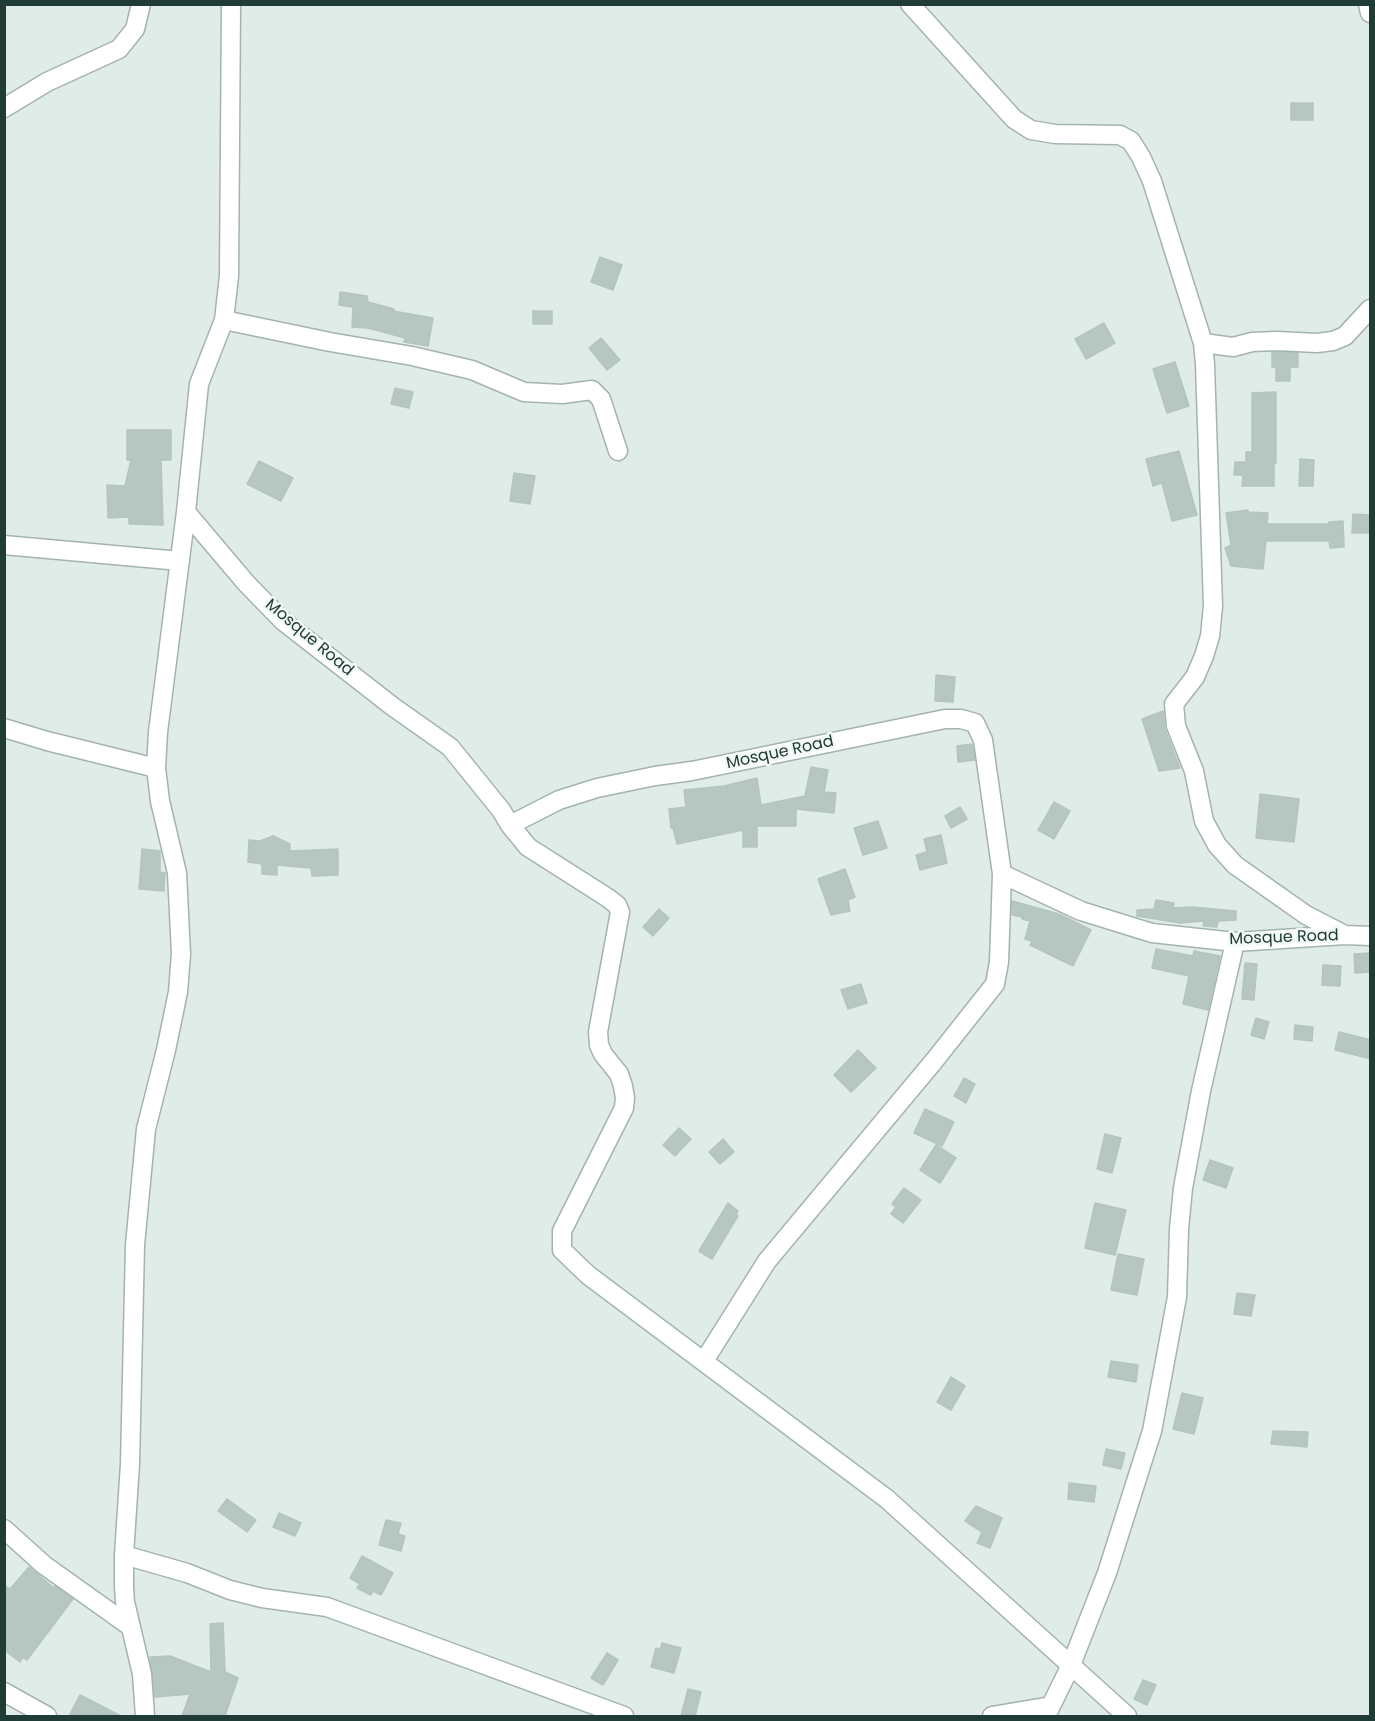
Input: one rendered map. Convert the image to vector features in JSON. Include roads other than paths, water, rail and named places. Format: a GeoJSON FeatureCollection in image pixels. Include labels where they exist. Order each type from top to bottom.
{"type":"FeatureCollection","features":[{"type":"Feature","properties":{"kind":"street"},"geometry":{"type":"LineString","coordinates":[[4,108],[47,82],[119,49],[135,29],[141,4]]}},
{"type":"Feature","properties":{"kind":"street"},"geometry":{"type":"LineString","coordinates":[[145,1716],[142,1674],[125,1602],[124,1555],[130,1464],[135,1245],[147,1129],[178,992],[181,954],[177,873],[160,801],[156,768],[158,732],[186,512],[199,384],[224,320],[229,276],[231,4]]}},
{"type":"Feature","properties":{"kind":"street"},"geometry":{"type":"LineString","coordinates":[[910,4],[1014,119],[1031,130],[1055,134],[1120,135],[1131,141],[1141,157],[1152,181],[1203,343],[1213,606],[1210,636],[1204,656],[1195,677],[1174,704],[1176,726],[1194,771],[1204,821],[1217,845],[1235,865],[1306,915],[1345,935]]}},
{"type":"Feature","properties":{"kind":"street"},"geometry":{"type":"LineString","coordinates":[[1368,4],[1371,13]]}},
{"type":"Feature","properties":{"kind":"street"},"geometry":{"type":"LineString","coordinates":[[1203,343],[1233,347],[1252,342],[1333,342],[1345,336],[1371,309]]}},
{"type":"Feature","properties":{"kind":"street"},"geometry":{"type":"LineString","coordinates":[[224,320],[412,356],[472,370],[524,392],[562,394],[592,390],[601,399],[618,451]]}},
{"type":"Feature","properties":{"kind":"street","name":"Mosque Road"},"geometry":{"type":"LineString","coordinates":[[186,512],[246,583],[283,621],[392,706],[450,747],[501,810],[510,825],[559,800],[597,789],[945,719],[961,719],[975,723],[984,740],[1002,874],[1081,911],[1152,933],[1235,942],[1345,935],[1371,936]]}},
{"type":"Feature","properties":{"kind":"street"},"geometry":{"type":"LineString","coordinates":[[4,545],[180,561]]}},
{"type":"Feature","properties":{"kind":"street"},"geometry":{"type":"LineString","coordinates":[[4,728],[156,768]]}},
{"type":"Feature","properties":{"kind":"street"},"geometry":{"type":"LineString","coordinates":[[510,825],[528,847],[608,898],[617,905],[620,912],[598,1032],[599,1045],[603,1054],[619,1074],[625,1098],[624,1108],[562,1230],[562,1250],[588,1275],[887,1500],[1127,1716]]}},
{"type":"Feature","properties":{"kind":"street"},"geometry":{"type":"LineString","coordinates":[[704,1361],[767,1261],[934,1061],[995,984],[999,962],[1002,874]]}},
{"type":"Feature","properties":{"kind":"street"},"geometry":{"type":"LineString","coordinates":[[992,1716],[1048,1711],[1071,1665],[1107,1573],[1152,1431],[1177,1297],[1183,1188],[1201,1091],[1235,942]]}},
{"type":"Feature","properties":{"kind":"street"},"geometry":{"type":"LineString","coordinates":[[4,1529],[44,1565],[131,1626]]}},
{"type":"Feature","properties":{"kind":"street"},"geometry":{"type":"LineString","coordinates":[[124,1555],[187,1573],[230,1590],[262,1598],[327,1607],[624,1716]]}},
{"type":"Feature","properties":{"kind":"street"},"geometry":{"type":"LineString","coordinates":[[4,1692],[47,1716]]}}]}
